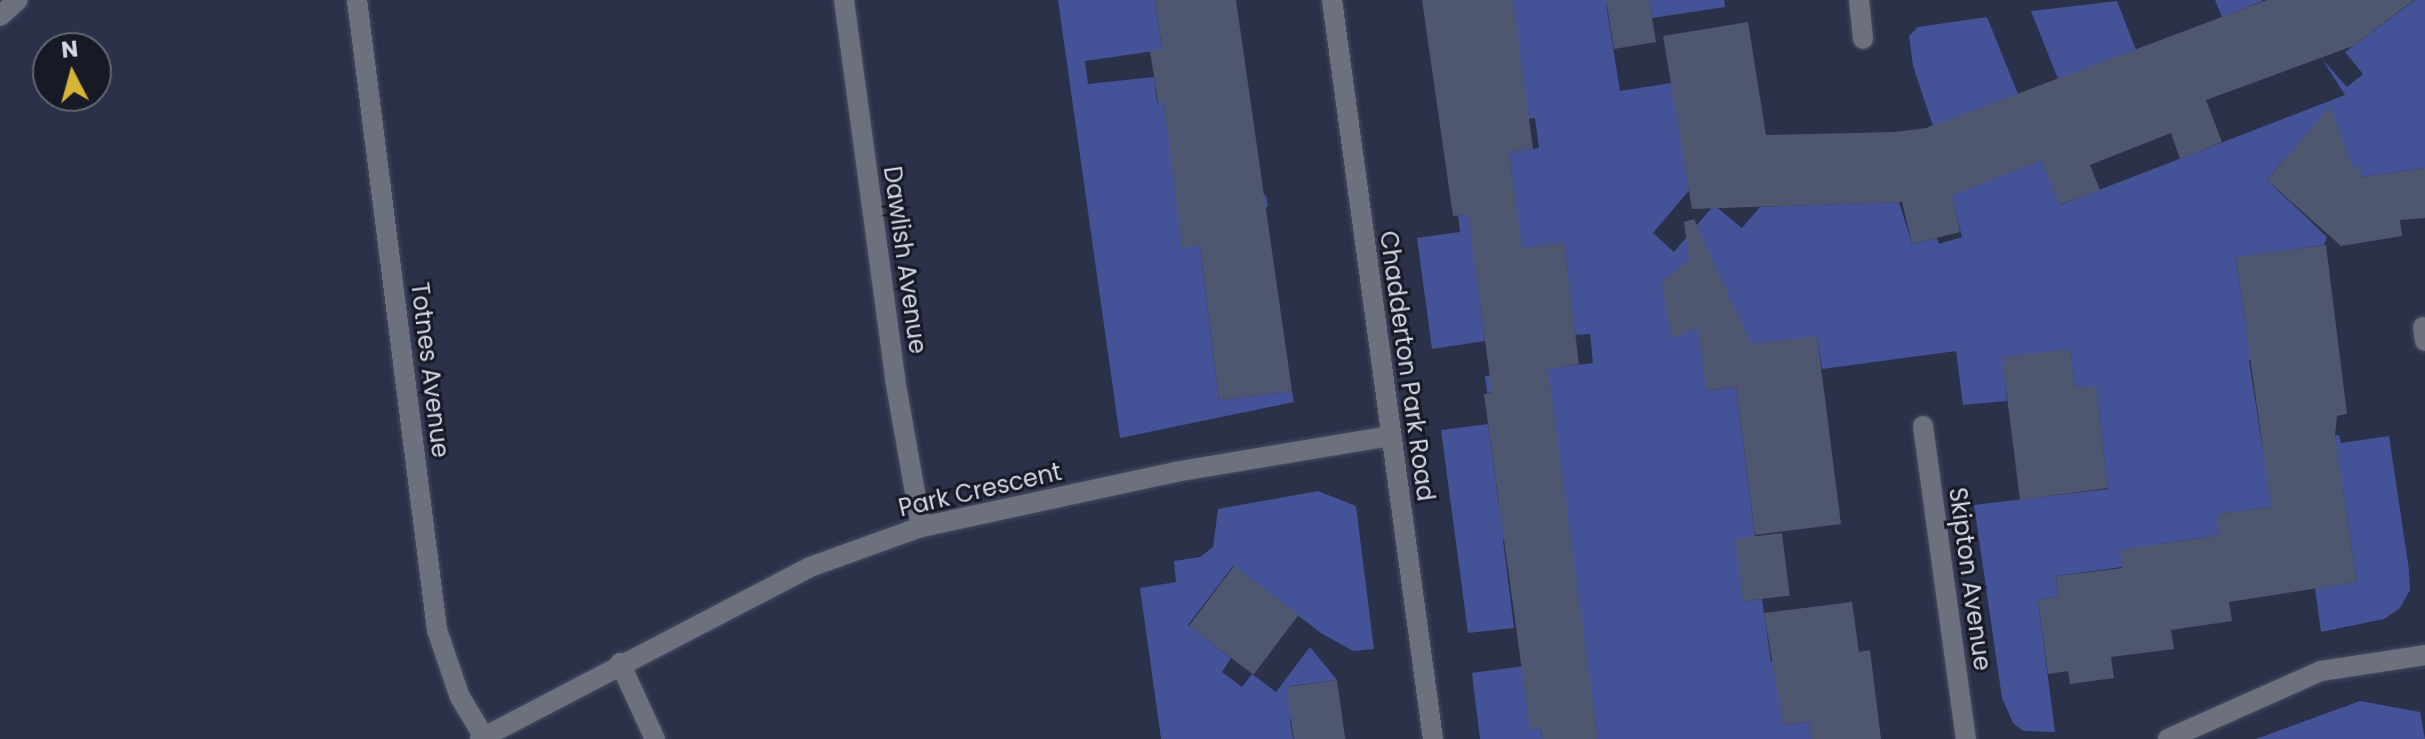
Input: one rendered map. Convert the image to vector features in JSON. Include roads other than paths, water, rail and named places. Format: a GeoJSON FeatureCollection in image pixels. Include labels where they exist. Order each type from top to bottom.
{"type":"FeatureCollection","features":[{"type":"Feature","properties":{"kind":"street"},"geometry":{"type":"LineString","coordinates":[[0,16],[18,0]]}},
{"type":"Feature","properties":{"kind":"street","name":"Totnes Avenue"},"geometry":{"type":"LineString","coordinates":[[357,0],[437,630],[455,687],[482,738]]}},
{"type":"Feature","properties":{"kind":"street","name":"Dawlish Avenue"},"geometry":{"type":"LineString","coordinates":[[844,0],[895,379],[921,527]]}},
{"type":"Feature","properties":{"kind":"street","name":"Chadderton Park Road"},"geometry":{"type":"LineString","coordinates":[[1332,0],[1433,739]]}},
{"type":"Feature","properties":{"kind":"street"},"geometry":{"type":"LineString","coordinates":[[1859,0],[1863,39]]}},
{"type":"Feature","properties":{"kind":"street","name":"Skipton Avenue"},"geometry":{"type":"LineString","coordinates":[[1923,426],[1966,739]]}},
{"type":"Feature","properties":{"kind":"street","name":"Park Crescent"},"geometry":{"type":"LineString","coordinates":[[482,738],[620,663],[810,567],[921,527],[1175,472],[1390,436]]}},
{"type":"Feature","properties":{"kind":"street"},"geometry":{"type":"LineString","coordinates":[[2168,739],[2321,671],[2425,655]]}},
{"type":"Feature","properties":{"kind":"street"},"geometry":{"type":"LineString","coordinates":[[620,663],[655,739]]}}]}
